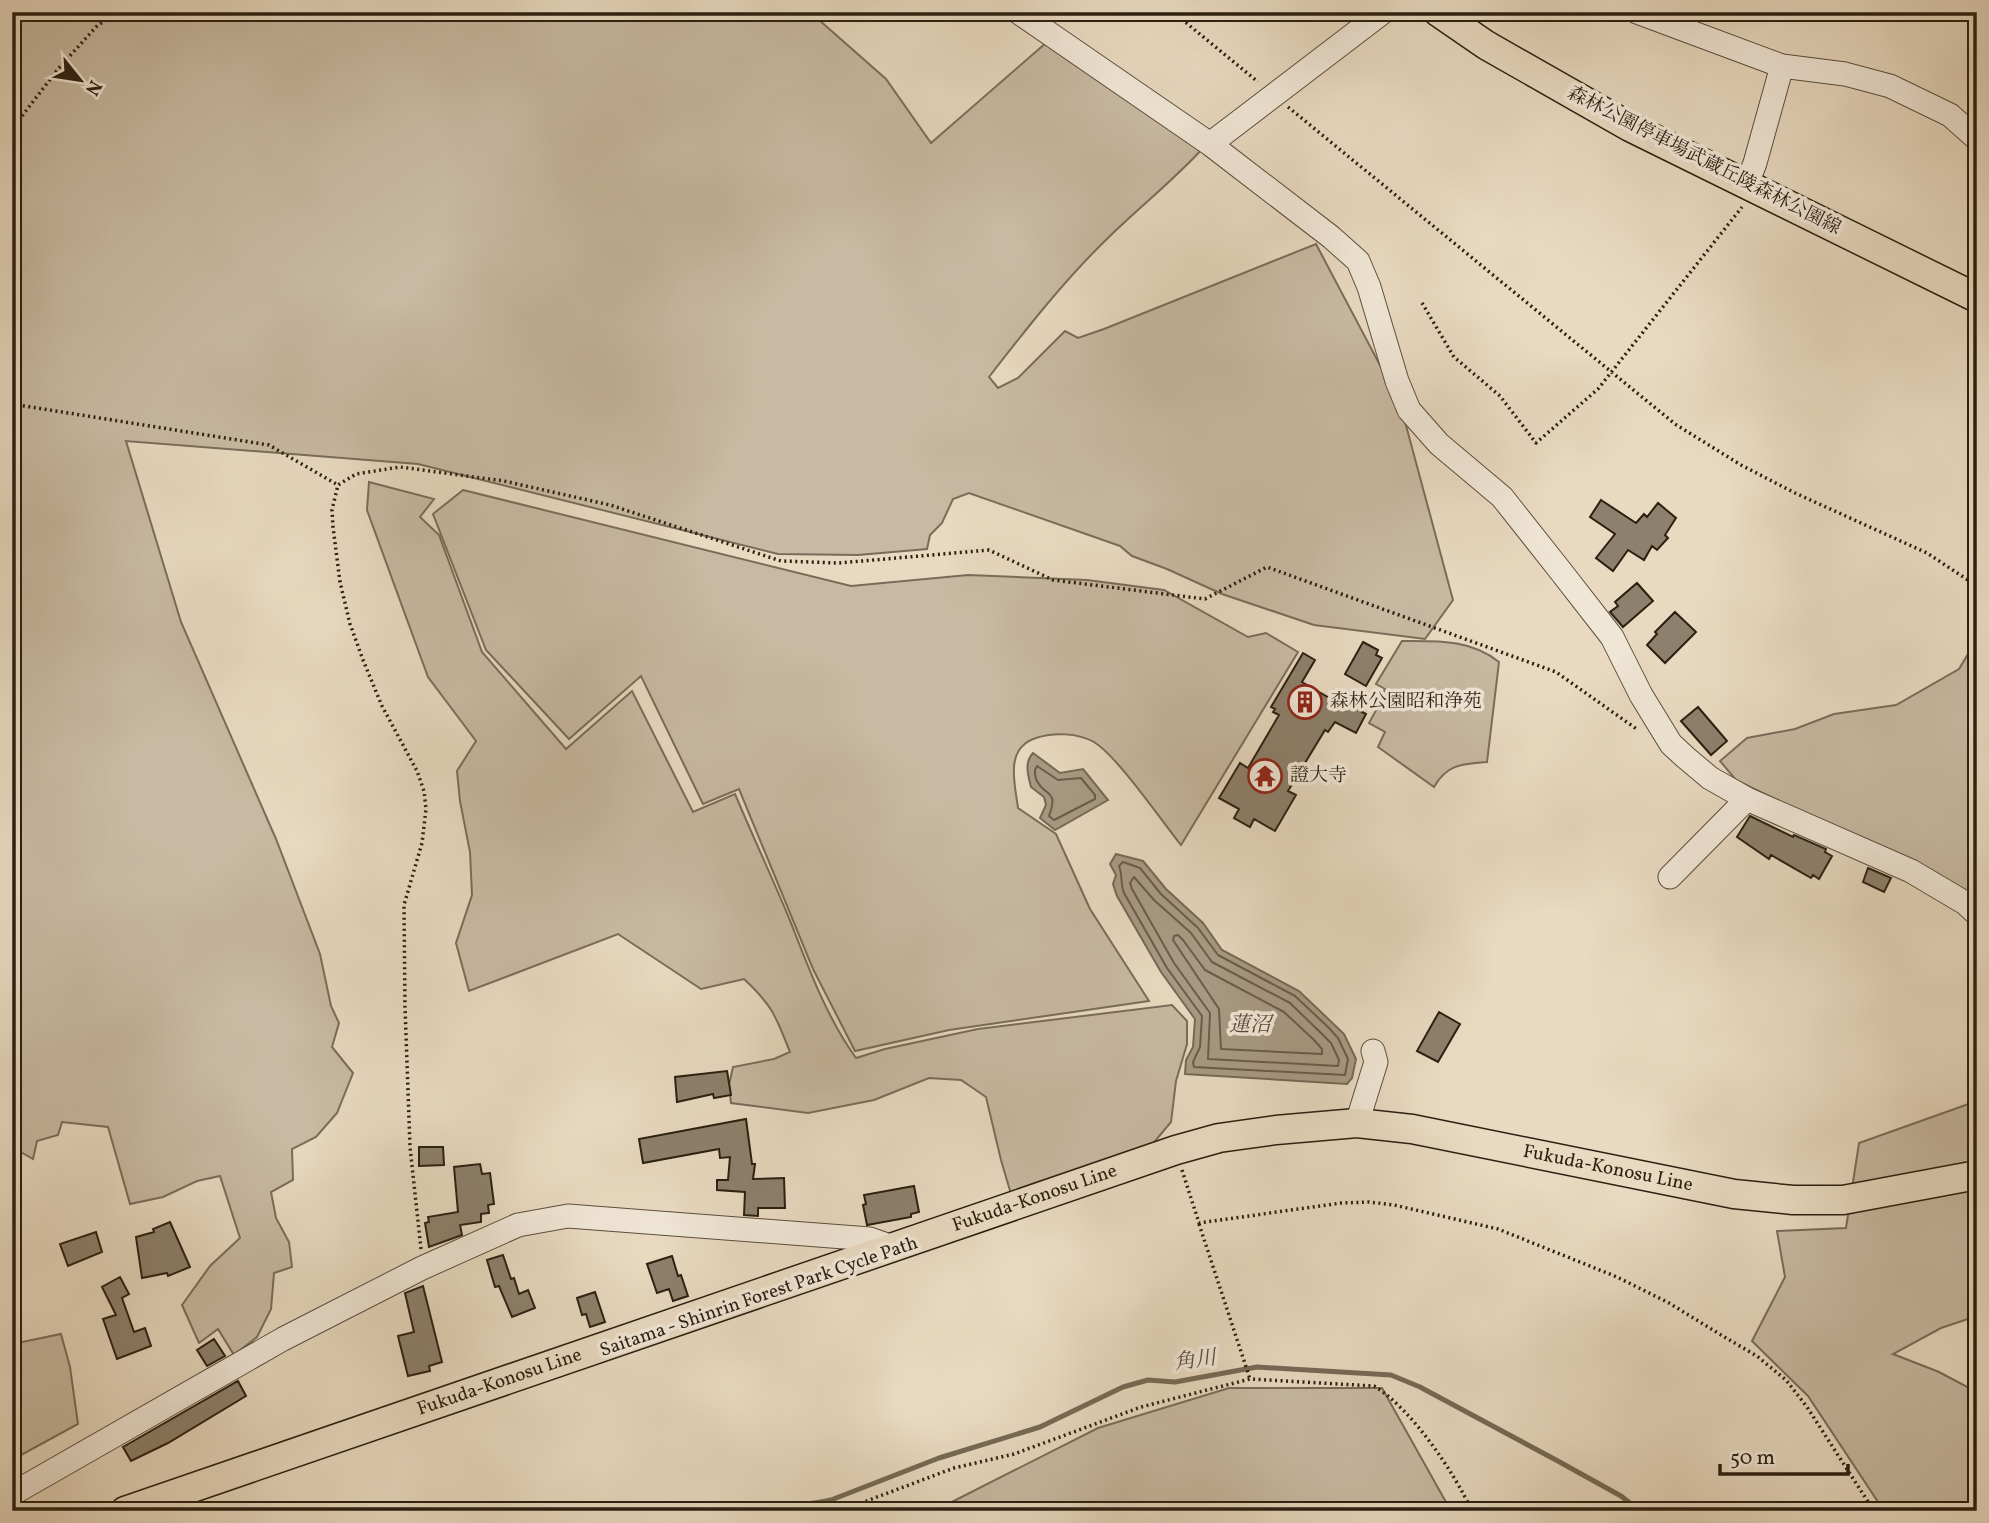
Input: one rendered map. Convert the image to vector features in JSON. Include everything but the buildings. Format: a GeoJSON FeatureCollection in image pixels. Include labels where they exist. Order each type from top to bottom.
{"type":"FeatureCollection","features":[{"type":"Feature","properties":{"kind":"main road","name":"森林公園停車場武蔵丘陵森林公園線"},"geometry":{"type":"LineString","coordinates":[[1438,12],[1486,45],[1630,127],[1977,298]]}},
{"type":"Feature","properties":{"kind":"main road","name":"Fukuda-Konosu Line"},"geometry":{"type":"LineString","coordinates":[[125,1511],[1176,1150],[1219,1138],[1357,1123],[1412,1129],[1734,1194],[1793,1200],[1843,1200],[1977,1175]]}},
{"type":"Feature","properties":{"kind":"street"},"geometry":{"type":"LineString","coordinates":[[1018,12],[1210,144],[1358,261],[1409,410],[1439,444],[1502,497],[1559,569],[1612,637],[1641,695],[1671,744],[1710,778],[1746,799],[1910,871],[1965,903],[1977,914]]}},
{"type":"Feature","properties":{"kind":"street"},"geometry":{"type":"LineString","coordinates":[[1210,144],[1383,12]]}},
{"type":"Feature","properties":{"kind":"street"},"geometry":{"type":"LineString","coordinates":[[1637,12],[1783,66],[1845,74],[1890,86],[1950,115],[1977,139]]}},
{"type":"Feature","properties":{"kind":"street"},"geometry":{"type":"LineString","coordinates":[[1752,186],[1755,163],[1783,66]]}},
{"type":"Feature","properties":{"kind":"street"},"geometry":{"type":"LineString","coordinates":[[1670,877],[1746,799]]}},
{"type":"Feature","properties":{"kind":"street"},"geometry":{"type":"LineString","coordinates":[[1357,1123],[1377,1062],[1373,1051]]}},
{"type":"Feature","properties":{"kind":"street"},"geometry":{"type":"LineString","coordinates":[[12,1494],[283,1339],[422,1268],[518,1225],[568,1216],[870,1239],[893,1247]]}},
{"type":"Feature","properties":{"kind":"path"},"geometry":{"type":"LineString","coordinates":[[12,129],[58,69],[96,27],[116,12]]}},
{"type":"Feature","properties":{"kind":"path"},"geometry":{"type":"LineString","coordinates":[[1173,12],[1675,424],[1741,465],[1795,493],[1927,553],[1977,586]]}},
{"type":"Feature","properties":{"kind":"path"},"geometry":{"type":"LineString","coordinates":[[1422,303],[1454,357],[1500,396],[1536,443],[1598,389],[1752,186]]}},
{"type":"Feature","properties":{"kind":"path"},"geometry":{"type":"LineString","coordinates":[[12,404],[269,444],[338,485]]}},
{"type":"Feature","properties":{"kind":"path"},"geometry":{"type":"LineString","coordinates":[[422,1268],[410,1147],[404,905],[422,843],[426,809],[417,771],[383,706],[363,660],[350,624],[340,582],[332,510],[338,485],[356,474],[400,467],[504,481],[610,505],[781,561],[839,563],[989,550],[1053,580],[1205,599],[1267,567],[1556,672],[1619,718],[1653,739],[1671,744]]}},
{"type":"Feature","properties":{"kind":"path"},"geometry":{"type":"LineString","coordinates":[[1176,1150],[1250,1378]]}},
{"type":"Feature","properties":{"kind":"path"},"geometry":{"type":"LineString","coordinates":[[1199,1223],[1341,1203],[1394,1205],[1498,1229],[1617,1277],[1669,1303],[1757,1356],[1786,1380],[1807,1407],[1874,1511]]}},
{"type":"Feature","properties":{"kind":"path"},"geometry":{"type":"LineString","coordinates":[[840,1511],[954,1468],[1014,1454],[1141,1407],[1250,1378],[1374,1386],[1391,1396],[1454,1476],[1472,1511]]}},
{"type":"Feature","properties":{"kind":"shaded area"},"geometry":{"type":"Polygon","coordinates":[[[12,12],[810,12],[886,79],[931,143],[1047,42],[1204,147],[1078,268],[989,377],[998,388],[1018,378],[1065,331],[1078,338],[1104,329],[1316,244],[1400,403],[1453,600],[1425,639],[1314,625],[1222,594],[1132,556],[1120,546],[969,493],[953,499],[942,523],[930,535],[927,549],[858,555],[778,554],[418,464],[126,441],[181,622],[276,839],[320,954],[331,1006],[339,1023],[332,1047],[353,1073],[337,1113],[316,1137],[292,1149],[293,1180],[271,1192],[276,1218],[289,1242],[292,1267],[274,1273],[271,1309],[257,1337],[234,1355],[218,1329],[199,1343],[182,1305],[210,1266],[240,1238],[220,1176],[197,1181],[163,1197],[130,1204],[108,1127],[62,1122],[58,1135],[37,1141],[33,1159],[12,1147],[12,12]]]}},
{"type":"Feature","properties":{"kind":"shaded area"},"geometry":{"type":"Polygon","coordinates":[[[369,482],[434,499],[420,517],[439,535],[482,652],[566,749],[632,691],[693,812],[735,794],[819,993],[856,1058],[978,1029],[1172,1005],[1187,1021],[1187,1044],[1176,1081],[1171,1122],[1151,1146],[1011,1194],[986,1097],[961,1080],[929,1078],[874,1100],[808,1113],[731,1103],[729,1085],[733,1067],[774,1059],[790,1052],[773,1012],[744,979],[701,989],[618,934],[469,991],[456,943],[472,895],[470,852],[457,771],[476,741],[428,677],[367,510],[369,482]]]}},
{"type":"Feature","properties":{"kind":"shaded area"},"geometry":{"type":"Polygon","coordinates":[[[463,490],[851,586],[968,575],[1087,580],[1164,590],[1248,637],[1266,633],[1298,652],[1181,845],[1127,775],[1094,742],[1073,735],[1043,736],[1026,743],[1015,758],[1014,778],[1018,808],[1056,834],[1090,909],[1149,1001],[949,1030],[855,1051],[813,969],[739,789],[703,804],[641,676],[569,739],[486,650],[433,514],[463,490]]]}},
{"type":"Feature","properties":{"kind":"shaded area"},"geometry":{"type":"Polygon","coordinates":[[[1977,639],[1977,899],[1736,780],[1720,761],[1747,738],[1795,729],[1834,714],[1896,705],[1959,669],[1977,639]]]}},
{"type":"Feature","properties":{"kind":"shaded area"},"geometry":{"type":"Polygon","coordinates":[[[1402,641],[1465,645],[1488,654],[1499,662],[1487,762],[1456,767],[1444,774],[1434,787],[1378,747],[1385,732],[1369,723],[1384,696],[1382,694],[1385,689],[1376,684],[1402,641]]]}},
{"type":"Feature","properties":{"kind":"shaded area"},"geometry":{"type":"Polygon","coordinates":[[[1977,1101],[1977,1316],[1941,1328],[1893,1354],[1939,1372],[1977,1392],[1977,1511],[1884,1511],[1808,1396],[1752,1341],[1785,1277],[1777,1231],[1846,1228],[1859,1143],[1977,1101]]]}},
{"type":"Feature","properties":{"kind":"shaded area"},"geometry":{"type":"Polygon","coordinates":[[[61,1334],[70,1367],[78,1424],[12,1460],[12,1344],[61,1334]]]}},
{"type":"Feature","properties":{"kind":"shaded area"},"geometry":{"type":"Polygon","coordinates":[[[1229,1388],[1382,1388],[1451,1511],[934,1511],[1098,1428],[1229,1388]]]}},
{"type":"Feature","properties":{"kind":"water"},"geometry":{"type":"Polygon","coordinates":[[[1033,753],[1060,773],[1083,769],[1108,800],[1055,830],[1040,818],[1046,805],[1044,797],[1031,787],[1028,765],[1033,753]]]}},
{"type":"Feature","properties":{"kind":"water","name":"蓮沼"},"geometry":{"type":"Polygon","coordinates":[[[1116,854],[1143,861],[1166,889],[1203,923],[1222,950],[1299,991],[1344,1034],[1356,1059],[1352,1078],[1347,1084],[1185,1074],[1186,1060],[1193,1047],[1195,1019],[1161,972],[1117,896],[1113,884],[1116,875],[1110,864],[1116,854]]]}},
{"type":"Feature","properties":{"kind":"waterway","name":"角川"},"geometry":{"type":"LineString","coordinates":[[742,1511],[831,1500],[939,1458],[1040,1427],[1123,1387],[1148,1380],[1175,1382],[1257,1367],[1391,1375],[1420,1387],[1556,1460],[1621,1496],[1640,1511]]}},
{"type":"Feature","properties":{"kind":"place","name":"森林公園昭和浄苑"},"geometry":{"type":"Point","coordinates":[1305,702]}},
{"type":"Feature","properties":{"kind":"place","name":"證大寺"},"geometry":{"type":"Point","coordinates":[1265,776]}}]}
